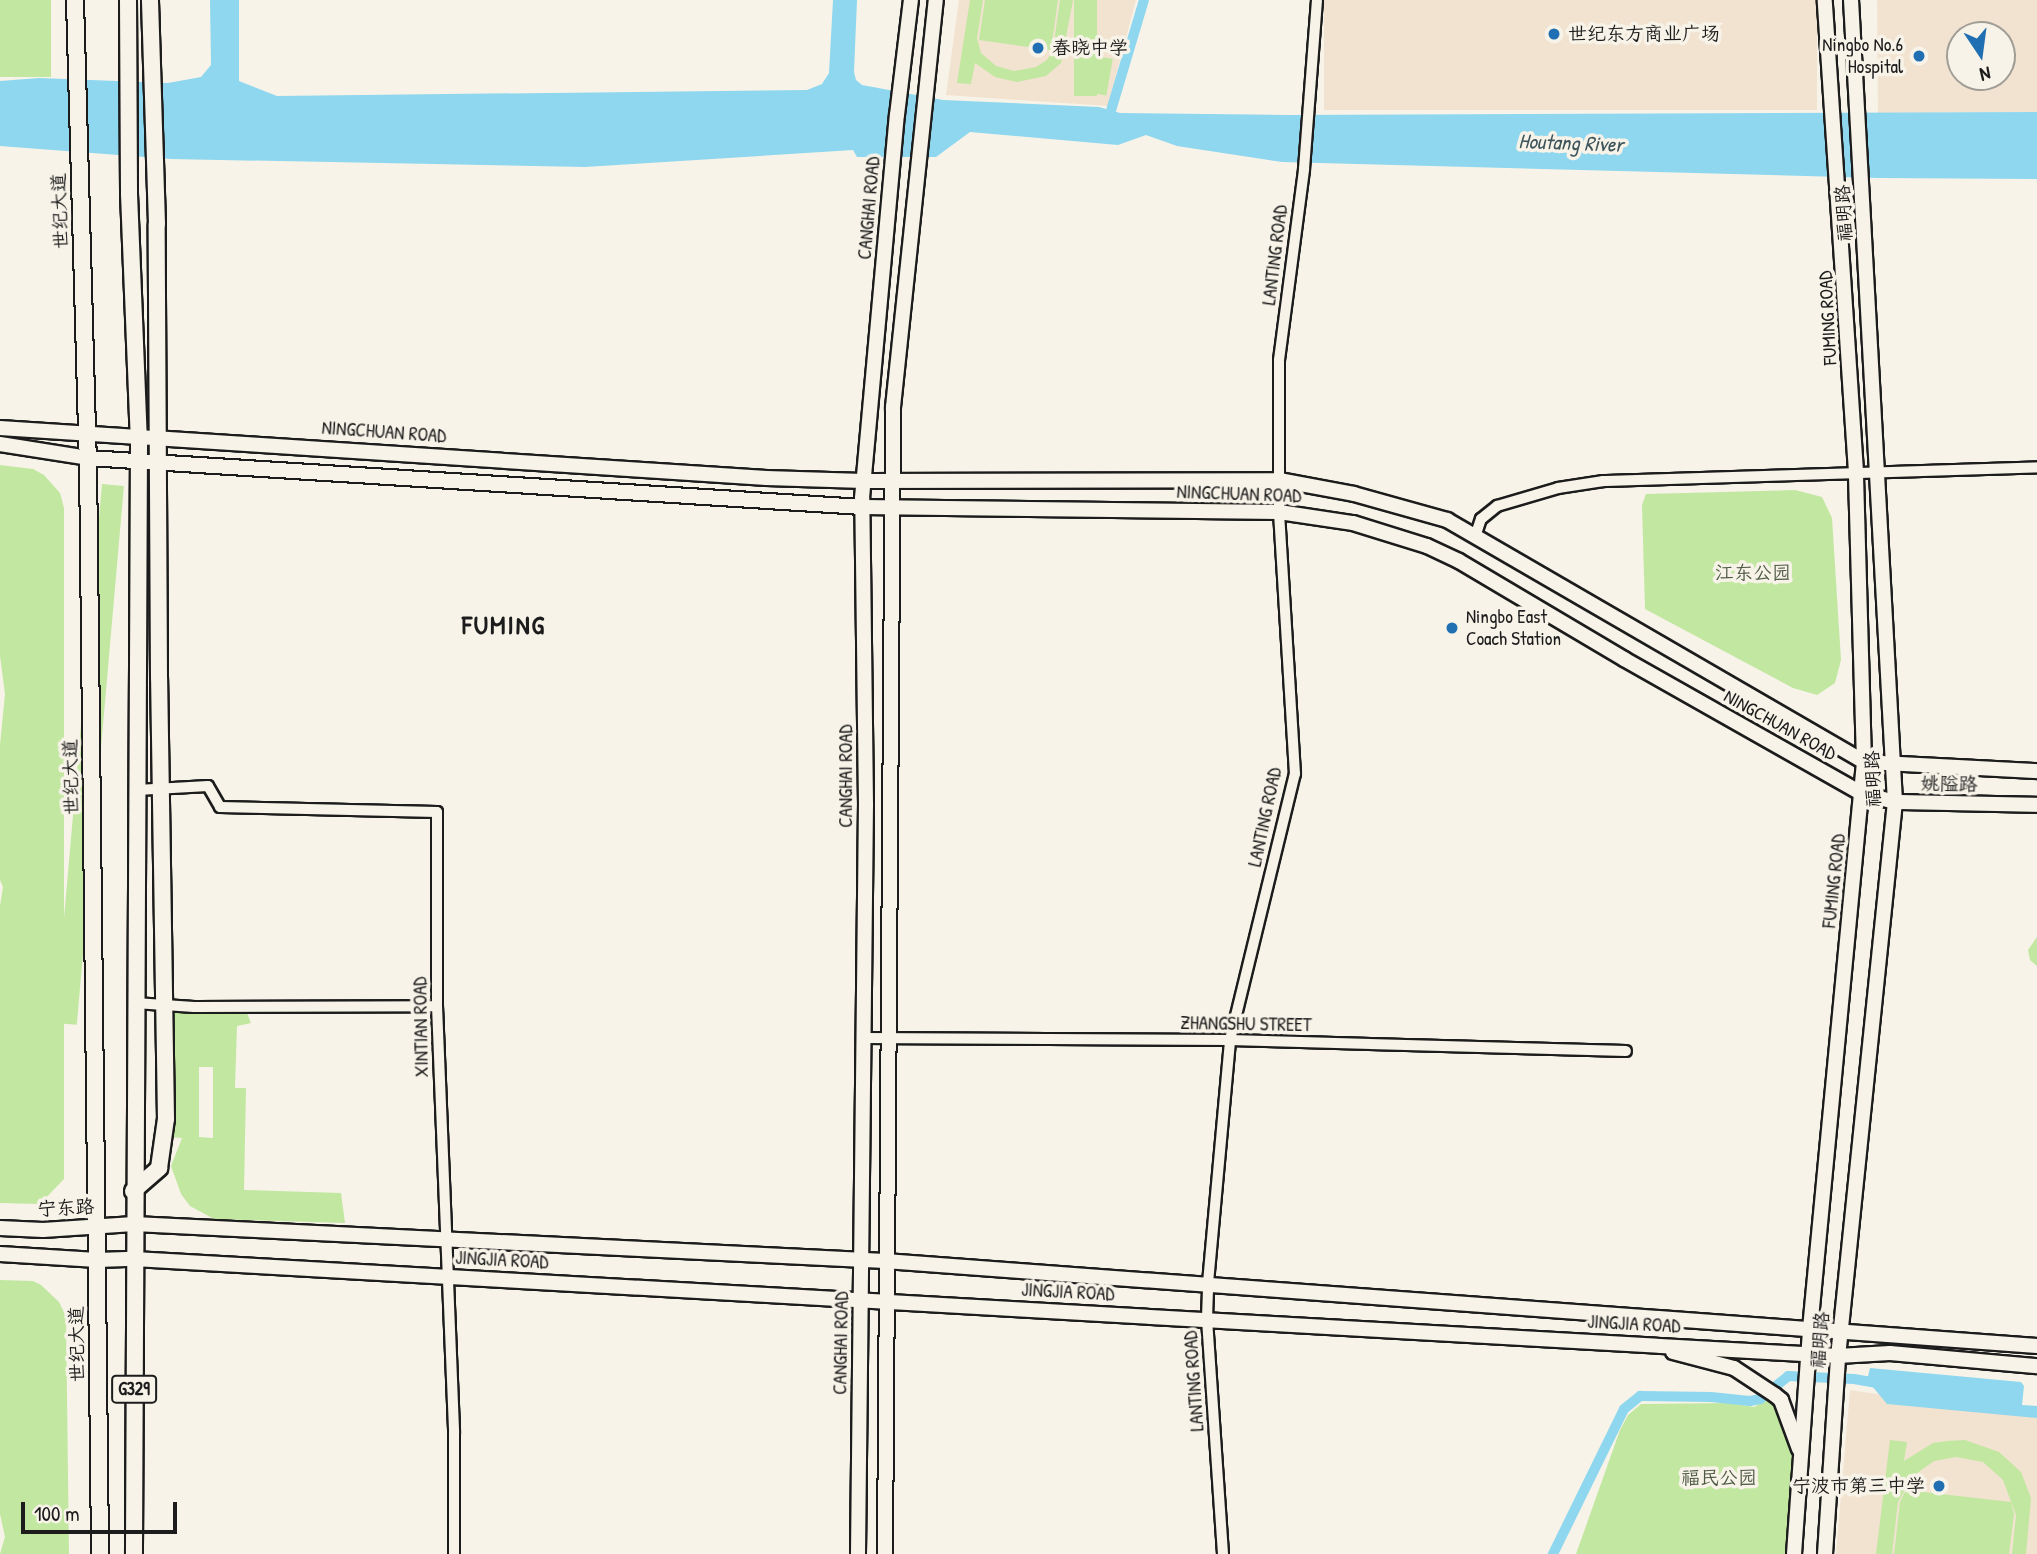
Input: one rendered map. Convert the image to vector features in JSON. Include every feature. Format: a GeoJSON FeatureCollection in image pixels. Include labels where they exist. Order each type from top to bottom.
{"type":"FeatureCollection","features":[{"type":"Feature","properties":{"kind":"highway","name":"世纪大道"},"geometry":{"type":"LineString","coordinates":[[75,0],[88,433],[100,1554]]}},
{"type":"Feature","properties":{"kind":"highway"},"geometry":{"type":"LineString","coordinates":[[128,0],[129,194],[139,462],[134,1224]]}},
{"type":"Feature","properties":{"kind":"highway"},"geometry":{"type":"LineString","coordinates":[[133,1191],[159,1168],[166,1119],[155,183],[150,0]]}},
{"type":"Feature","properties":{"kind":"highway","name":"G329"},"geometry":{"type":"LineString","coordinates":[[134,1224],[134,1554]]}},
{"type":"Feature","properties":{"kind":"main road","name":"CANGHAI ROAD"},"geometry":{"type":"LineString","coordinates":[[858,1554],[866,805],[862,508],[891,175],[911,0]]}},
{"type":"Feature","properties":{"kind":"main road"},"geometry":{"type":"LineString","coordinates":[[885,1554],[893,407],[936,0]]}},
{"type":"Feature","properties":{"kind":"main road","name":"福明路"},"geometry":{"type":"LineString","coordinates":[[1825,0],[1841,211]]}},
{"type":"Feature","properties":{"kind":"main road","name":"福明路"},"geometry":{"type":"LineString","coordinates":[[1825,1554],[1840,1331],[1895,802],[1851,0]]}},
{"type":"Feature","properties":{"kind":"main road","name":"FUMING ROAD"},"geometry":{"type":"LineString","coordinates":[[1794,1554],[1810,1329],[1864,762],[1856,472],[1841,211]]}},
{"type":"Feature","properties":{"kind":"main road","name":"NINGCHUAN ROAD"},"geometry":{"type":"LineString","coordinates":[[2,428],[158,436],[766,478],[864,481],[1279,481],[1354,494],[1447,520],[1864,762]]}},
{"type":"Feature","properties":{"kind":"main road","name":"NINGCHUAN ROAD"},"geometry":{"type":"LineString","coordinates":[[0,444],[88,458],[139,462],[862,508],[1279,512],[1353,523],[1427,547],[1459,561],[1624,659],[1861,793]]}},
{"type":"Feature","properties":{"kind":"main road","name":"姚隘路"},"geometry":{"type":"LineString","coordinates":[[1864,762],[2037,771]]}},
{"type":"Feature","properties":{"kind":"main road","name":"姚隘路"},"geometry":{"type":"LineString","coordinates":[[1861,793],[1895,802],[2037,806]]}},
{"type":"Feature","properties":{"kind":"main road","name":"宁东路"},"geometry":{"type":"LineString","coordinates":[[0,1228],[43,1230],[134,1224]]}},
{"type":"Feature","properties":{"kind":"main road","name":"JINGJIA ROAD"},"geometry":{"type":"LineString","coordinates":[[134,1224],[885,1261],[2037,1346]]}},
{"type":"Feature","properties":{"kind":"main road"},"geometry":{"type":"LineString","coordinates":[[0,1254],[97,1261]]}},
{"type":"Feature","properties":{"kind":"main road","name":"JINGJIA ROAD"},"geometry":{"type":"LineString","coordinates":[[97,1261],[134,1259],[1838,1356],[1890,1353],[2037,1366]]}},
{"type":"Feature","properties":{"kind":"main road"},"geometry":{"type":"LineString","coordinates":[[1641,1344],[1734,1368],[1776,1395],[1781,1399],[1801,1455]]}},
{"type":"Feature","properties":{"kind":"street","name":"LANTING ROAD"},"geometry":{"type":"LineString","coordinates":[[1223,1554],[1207,1318],[1208,1283],[1230,1040],[1296,774],[1279,512],[1279,360],[1305,155],[1317,0]]}},
{"type":"Feature","properties":{"kind":"street"},"geometry":{"type":"LineString","coordinates":[[1475,537],[1481,519],[1497,506],[1558,488],[1603,481],[2037,467]]}},
{"type":"Feature","properties":{"kind":"street","name":"XINTIAN ROAD"},"geometry":{"type":"LineString","coordinates":[[137,790],[208,786],[220,807],[437,812],[437,1006],[444,1239],[449,1277],[454,1554]]}},
{"type":"Feature","properties":{"kind":"street"},"geometry":{"type":"LineString","coordinates":[[135,1003],[437,1006]]}},
{"type":"Feature","properties":{"kind":"street","name":"ZHANGSHU STREET"},"geometry":{"type":"LineString","coordinates":[[865,1038],[1230,1040],[1626,1051]]}},
{"type":"Feature","properties":{"kind":"shaded area","name":"春晓中学"},"geometry":{"type":"Polygon","coordinates":[[[959,0],[1136,0],[1108,106],[946,95],[959,0]]]}},
{"type":"Feature","properties":{"kind":"shaded area"},"geometry":{"type":"Polygon","coordinates":[[[1324,0],[1817,0],[1817,110],[1324,110],[1324,0]]]}},
{"type":"Feature","properties":{"kind":"shaded area","name":"Ningbo No.6 Hospital"},"geometry":{"type":"Polygon","coordinates":[[[1877,0],[2037,0],[2037,112],[1878,113],[1877,0]]]}},
{"type":"Feature","properties":{"kind":"shaded area","name":"宁波市第三中学"},"geometry":{"type":"Polygon","coordinates":[[[1850,1390],[2037,1418],[2037,1554],[1836,1554],[1850,1390]]]}},
{"type":"Feature","properties":{"kind":"green space"},"geometry":{"type":"Polygon","coordinates":[[[0,0],[51,0],[51,77],[0,77],[0,0]]]}},
{"type":"Feature","properties":{"kind":"green space"},"geometry":{"type":"Polygon","coordinates":[[[970,0],[983,0],[977,38],[981,53],[996,66],[1014,71],[1036,67],[1047,60],[1053,49],[1060,0],[1073,0],[1061,63],[1046,76],[1017,82],[995,77],[975,63],[971,84],[957,83],[970,0]]]}},
{"type":"Feature","properties":{"kind":"green space"},"geometry":{"type":"Polygon","coordinates":[[[985,0],[1058,0],[1051,50],[979,40],[985,0]]]}},
{"type":"Feature","properties":{"kind":"green space"},"geometry":{"type":"Polygon","coordinates":[[[1074,0],[1097,0],[1097,96],[1074,96],[1074,0]]]}},
{"type":"Feature","properties":{"kind":"green space"},"geometry":{"type":"Polygon","coordinates":[[[1096,56],[1113,59],[1106,95],[1090,92],[1096,56]]]}},
{"type":"Feature","properties":{"kind":"green space"},"geometry":{"type":"Polygon","coordinates":[[[0,465],[33,469],[44,475],[60,493],[64,508],[64,1179],[40,1204],[0,1203],[0,906],[3,887],[0,880],[0,745],[5,694],[0,656],[0,465]]]}},
{"type":"Feature","properties":{"kind":"green space"},"geometry":{"type":"Polygon","coordinates":[[[102,484],[124,486],[77,1025],[55,1023],[102,484]]]}},
{"type":"Feature","properties":{"kind":"green space","name":"江东公园"},"geometry":{"type":"Polygon","coordinates":[[[1795,490],[1822,497],[1832,518],[1841,660],[1835,683],[1817,695],[1793,688],[1645,609],[1642,505],[1646,494],[1795,490]]]}},
{"type":"Feature","properties":{"kind":"green space"},"geometry":{"type":"Polygon","coordinates":[[[2037,937],[2037,966],[2030,960],[2028,950],[2037,937]]]}},
{"type":"Feature","properties":{"kind":"green space"},"geometry":{"type":"Polygon","coordinates":[[[172,1012],[247,1013],[251,1023],[237,1026],[235,1088],[246,1088],[244,1190],[341,1193],[345,1223],[214,1219],[190,1206],[181,1194],[171,1166],[182,1138],[170,1137],[172,1012]],[[199,1067],[199,1137],[213,1138],[213,1067],[199,1067]]]}},
{"type":"Feature","properties":{"kind":"green space"},"geometry":{"type":"Polygon","coordinates":[[[0,1280],[33,1281],[41,1285],[59,1302],[66,1316],[69,1554],[0,1554],[5,1537],[0,1514],[0,1280]]]}},
{"type":"Feature","properties":{"kind":"green space","name":"福民公园"},"geometry":{"type":"Polygon","coordinates":[[[1773,1396],[1799,1456],[1789,1554],[1576,1554],[1620,1430],[1628,1415],[1641,1404],[1731,1403],[1754,1407],[1773,1396]]]}},
{"type":"Feature","properties":{"kind":"green space"},"geometry":{"type":"Polygon","coordinates":[[[1890,1440],[1907,1442],[1904,1461],[1933,1443],[1947,1441],[1965,1440],[1999,1452],[2021,1472],[2031,1498],[2026,1554],[2012,1554],[2016,1515],[2003,1480],[1983,1462],[1956,1457],[1934,1461],[1913,1476],[1898,1502],[1892,1554],[1876,1554],[1890,1440]]]}},
{"type":"Feature","properties":{"kind":"green space"},"geometry":{"type":"Polygon","coordinates":[[[1906,1490],[2011,1502],[2014,1514],[2009,1554],[1894,1554],[1900,1502],[1906,1490]]]}},
{"type":"Feature","properties":{"kind":"water","name":"Houtang River"},"geometry":{"type":"Polygon","coordinates":[[[210,0],[239,0],[239,81],[277,96],[807,90],[822,84],[829,73],[833,0],[857,0],[856,80],[862,85],[943,100],[1099,107],[1120,113],[1286,115],[2037,112],[2037,179],[1879,178],[1282,162],[1177,146],[1146,135],[1118,145],[970,132],[936,157],[857,157],[853,150],[585,167],[171,159],[0,146],[0,81],[39,78],[168,83],[201,77],[211,65],[210,0]]]}},
{"type":"Feature","properties":{"kind":"water"},"geometry":{"type":"Polygon","coordinates":[[[1870,1368],[2021,1382],[2024,1386],[2022,1405],[2037,1406],[2037,1418],[1887,1404],[1867,1380],[1870,1368]]]}},
{"type":"Feature","properties":{"kind":"waterway"},"geometry":{"type":"LineString","coordinates":[[1107,124],[1144,0]]}},
{"type":"Feature","properties":{"kind":"waterway"},"geometry":{"type":"LineString","coordinates":[[1553,1554],[1624,1409],[1640,1396],[1711,1397],[1750,1401],[1760,1399],[1788,1376],[1854,1379],[1883,1384]]}},
{"type":"Feature","properties":{"kind":"place","name":"世纪东方商业广场"},"geometry":{"type":"Point","coordinates":[1554,34]}},
{"type":"Feature","properties":{"kind":"place","name":"春晓中学"},"geometry":{"type":"Point","coordinates":[1038,48]}},
{"type":"Feature","properties":{"kind":"place","name":"Ningbo No.6 Hospital"},"geometry":{"type":"Point","coordinates":[1919,56]}},
{"type":"Feature","properties":{"kind":"place","name":"Ningbo East Coach Station"},"geometry":{"type":"Point","coordinates":[1452,628]}},
{"type":"Feature","properties":{"kind":"place","name":"宁波市第三中学"},"geometry":{"type":"Point","coordinates":[1939,1486]}},
{"type":"Feature","properties":{"kind":"district","name":"FUMING"},"geometry":{"type":"Point","coordinates":[504,625]}}]}
